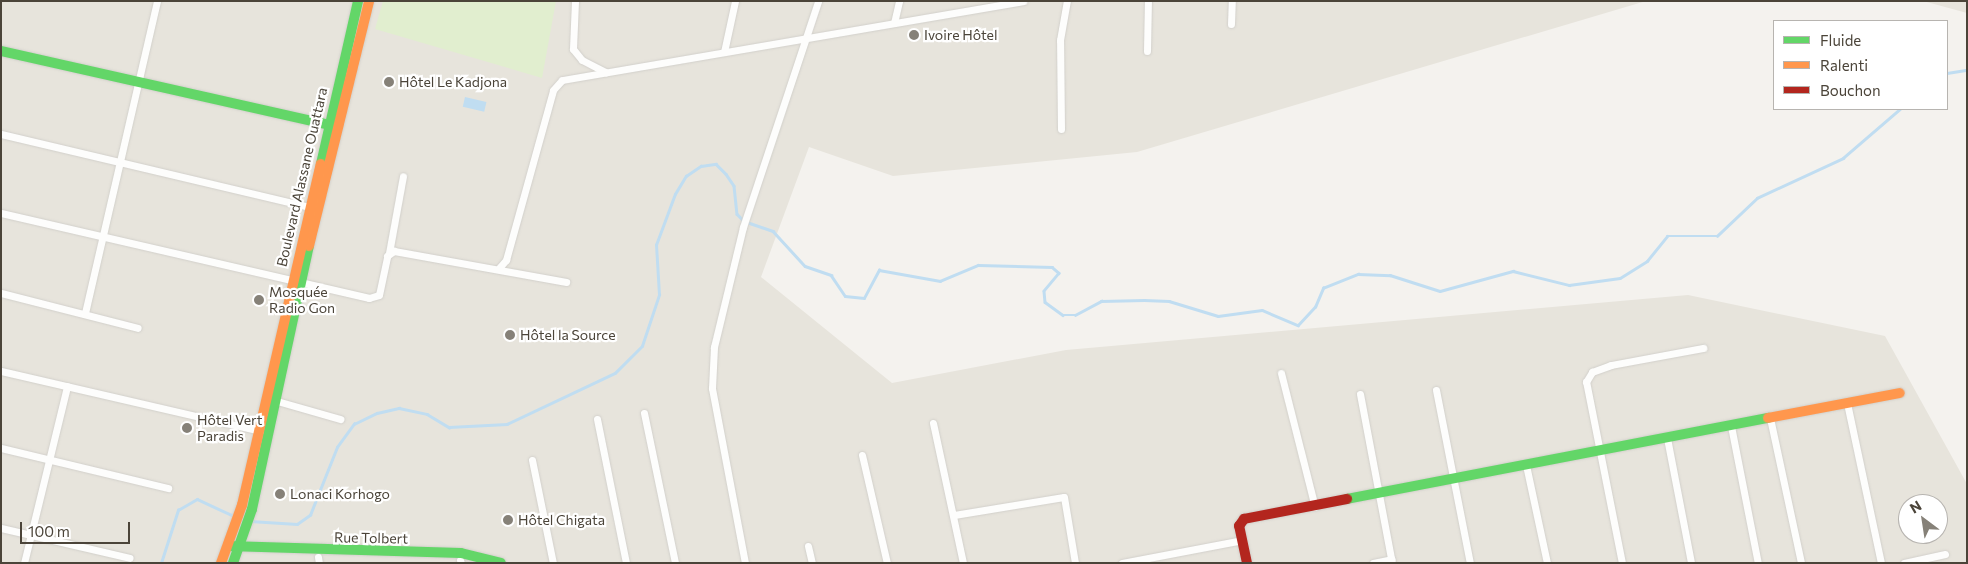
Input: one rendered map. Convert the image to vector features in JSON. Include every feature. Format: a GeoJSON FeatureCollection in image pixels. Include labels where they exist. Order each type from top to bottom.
{"type":"FeatureCollection","features":[{"type":"Feature","properties":{"kind":"street"},"geometry":{"type":"LineString","coordinates":[[85,314],[158,1]]}},
{"type":"Feature","properties":{"kind":"street","name":"Boulevard Alassane Ouattara"},"geometry":{"type":"LineString","coordinates":[[238,550],[247,507],[258,431],[296,282],[332,126],[358,1]]}},
{"type":"Feature","properties":{"kind":"street","name":"Boulevard Alassane Ouattara"},"geometry":{"type":"LineString","coordinates":[[332,126],[369,1]]}},
{"type":"Feature","properties":{"kind":"street"},"geometry":{"type":"LineString","coordinates":[[575,1],[573,49],[582,60],[606,72]]}},
{"type":"Feature","properties":{"kind":"street"},"geometry":{"type":"LineString","coordinates":[[724,52],[735,1]]}},
{"type":"Feature","properties":{"kind":"street"},"geometry":{"type":"LineString","coordinates":[[745,563],[712,388],[714,347],[743,227],[809,37],[818,1]]}},
{"type":"Feature","properties":{"kind":"street"},"geometry":{"type":"LineString","coordinates":[[894,23],[899,1]]}},
{"type":"Feature","properties":{"kind":"street"},"geometry":{"type":"LineString","coordinates":[[498,268],[506,260],[557,82],[894,23],[984,5],[1022,1]]}},
{"type":"Feature","properties":{"kind":"street"},"geometry":{"type":"LineString","coordinates":[[1061,129],[1060,40],[1067,1]]}},
{"type":"Feature","properties":{"kind":"street"},"geometry":{"type":"LineString","coordinates":[[1147,51],[1148,1]]}},
{"type":"Feature","properties":{"kind":"street"},"geometry":{"type":"LineString","coordinates":[[1231,24],[1232,1]]}},
{"type":"Feature","properties":{"kind":"street"},"geometry":{"type":"LineString","coordinates":[[1,51],[332,126]]}},
{"type":"Feature","properties":{"kind":"street"},"geometry":{"type":"LineString","coordinates":[[1,134],[313,208]]}},
{"type":"Feature","properties":{"kind":"street"},"geometry":{"type":"LineString","coordinates":[[1,213],[296,282],[375,298],[389,253],[403,176]]}},
{"type":"Feature","properties":{"kind":"street"},"geometry":{"type":"LineString","coordinates":[[389,253],[498,268],[566,282]]}},
{"type":"Feature","properties":{"kind":"street","name":"Boulevard Alassane Ouattara"},"geometry":{"type":"LineString","coordinates":[[225,554],[233,533],[247,507],[270,433],[296,282]]}},
{"type":"Feature","properties":{"kind":"street"},"geometry":{"type":"LineString","coordinates":[[1,292],[138,328]]}},
{"type":"Feature","properties":{"kind":"street"},"geometry":{"type":"LineString","coordinates":[[1622,563],[1586,382],[1592,372],[1703,348]]}},
{"type":"Feature","properties":{"kind":"street"},"geometry":{"type":"LineString","coordinates":[[1,371],[270,433]]}},
{"type":"Feature","properties":{"kind":"street"},"geometry":{"type":"LineString","coordinates":[[1281,373],[1314,507]]}},
{"type":"Feature","properties":{"kind":"street"},"geometry":{"type":"LineString","coordinates":[[24,563],[67,386]]}},
{"type":"Feature","properties":{"kind":"street"},"geometry":{"type":"LineString","coordinates":[[1436,390],[1470,563]]}},
{"type":"Feature","properties":{"kind":"street"},"geometry":{"type":"LineString","coordinates":[[1248,563],[1239,526],[1244,519],[1900,393]]}},
{"type":"Feature","properties":{"kind":"street"},"geometry":{"type":"LineString","coordinates":[[1360,394],[1392,561],[1374,563]]}},
{"type":"Feature","properties":{"kind":"street"},"geometry":{"type":"LineString","coordinates":[[277,401],[340,419]]}},
{"type":"Feature","properties":{"kind":"street"},"geometry":{"type":"LineString","coordinates":[[1847,404],[1881,563]]}},
{"type":"Feature","properties":{"kind":"street"},"geometry":{"type":"LineString","coordinates":[[644,413],[675,563]]}},
{"type":"Feature","properties":{"kind":"street"},"geometry":{"type":"LineString","coordinates":[[1770,418],[1801,563]]}},
{"type":"Feature","properties":{"kind":"street"},"geometry":{"type":"LineString","coordinates":[[597,419],[626,563]]}},
{"type":"Feature","properties":{"kind":"street"},"geometry":{"type":"LineString","coordinates":[[933,423],[963,563]]}},
{"type":"Feature","properties":{"kind":"street"},"geometry":{"type":"LineString","coordinates":[[1731,426],[1758,563]]}},
{"type":"Feature","properties":{"kind":"street"},"geometry":{"type":"LineString","coordinates":[[1667,438],[1691,563]]}},
{"type":"Feature","properties":{"kind":"street"},"geometry":{"type":"LineString","coordinates":[[1,448],[168,488]]}},
{"type":"Feature","properties":{"kind":"street"},"geometry":{"type":"LineString","coordinates":[[862,455],[887,563]]}},
{"type":"Feature","properties":{"kind":"street"},"geometry":{"type":"LineString","coordinates":[[532,460],[553,563]]}},
{"type":"Feature","properties":{"kind":"street"},"geometry":{"type":"LineString","coordinates":[[1526,465],[1546,563]]}},
{"type":"Feature","properties":{"kind":"street"},"geometry":{"type":"LineString","coordinates":[[954,515],[1064,497],[1075,563]]}},
{"type":"Feature","properties":{"kind":"street"},"geometry":{"type":"LineString","coordinates":[[1,528],[130,558]]}},
{"type":"Feature","properties":{"kind":"street"},"geometry":{"type":"LineString","coordinates":[[1122,563],[1243,540]]}},
{"type":"Feature","properties":{"kind":"street"},"geometry":{"type":"LineString","coordinates":[[808,546],[812,563]]}},
{"type":"Feature","properties":{"kind":"street"},"geometry":{"type":"LineString","coordinates":[[225,554],[238,550]]}},
{"type":"Feature","properties":{"kind":"street","name":"Rue Tolbert"},"geometry":{"type":"LineString","coordinates":[[238,550],[319,560],[460,561],[476,563]]}},
{"type":"Feature","properties":{"kind":"street","name":"Rue Tolbert"},"geometry":{"type":"LineString","coordinates":[[238,550],[461,553],[501,563]]}},
{"type":"Feature","properties":{"kind":"street"},"geometry":{"type":"LineString","coordinates":[[1904,563],[1944,554]]}},
{"type":"Feature","properties":{"kind":"shaded area"},"geometry":{"type":"Polygon","coordinates":[[[1,1],[1646,1],[1137,152],[893,176],[809,147],[761,277],[892,383],[1066,350],[1688,295],[1885,336],[1967,484],[1967,563],[1,563],[1,1]]]}},
{"type":"Feature","properties":{"kind":"shaded area"},"geometry":{"type":"Polygon","coordinates":[[[1923,1],[1967,1],[1967,13],[1923,1]]]}},
{"type":"Feature","properties":{"kind":"green space"},"geometry":{"type":"Polygon","coordinates":[[[383,1],[556,1],[542,78],[375,29],[383,1]]]}},
{"type":"Feature","properties":{"kind":"water"},"geometry":{"type":"Polygon","coordinates":[[[465,97],[486,102],[484,112],[463,107],[465,97]]]}},
{"type":"Feature","properties":{"kind":"waterway"},"geometry":{"type":"LineString","coordinates":[[1948,73],[1967,70]]}},
{"type":"Feature","properties":{"kind":"waterway"},"geometry":{"type":"LineString","coordinates":[[251,521],[297,524],[310,515],[337,447],[354,424],[377,413],[399,408],[427,414],[449,427],[507,424],[615,373],[642,346],[659,295],[656,245],[675,194],[686,176],[701,166],[716,164],[726,174],[734,186],[737,214],[744,221],[773,231],[805,266],[831,275],[845,296],[864,298],[879,270],[940,281],[978,265],[1052,267],[1059,273],[1044,291],[1045,302],[1063,315],[1075,315],[1101,301],[1169,301],[1218,316],[1262,310],[1298,325],[1315,307],[1323,288],[1358,274],[1390,275],[1440,291],[1513,271],[1569,285],[1620,278],[1647,261],[1667,236],[1717,236],[1757,198],[1843,158],[1899,110]]}},
{"type":"Feature","properties":{"kind":"waterway"},"geometry":{"type":"LineString","coordinates":[[161,563],[178,510],[197,499],[236,517]]}},
{"type":"Feature","properties":{"kind":"traffic: fast"},"geometry":{"type":"LineString","coordinates":[[321,164],[358,1]]}},
{"type":"Feature","properties":{"kind":"traffic: fast"},"geometry":{"type":"LineString","coordinates":[[1,51],[337,127]]}},
{"type":"Feature","properties":{"kind":"traffic: fast"},"geometry":{"type":"LineString","coordinates":[[233,563],[252,509],[309,246]]}},
{"type":"Feature","properties":{"kind":"traffic: fast"},"geometry":{"type":"LineString","coordinates":[[1347,499],[1768,418]]}},
{"type":"Feature","properties":{"kind":"traffic: fast"},"geometry":{"type":"LineString","coordinates":[[228,546],[461,553],[501,563]]}},
{"type":"Feature","properties":{"kind":"traffic: slow"},"geometry":{"type":"LineString","coordinates":[[309,246],[369,1]]}},
{"type":"Feature","properties":{"kind":"traffic: slow"},"geometry":{"type":"LineString","coordinates":[[221,563],[242,505],[321,164]]}},
{"type":"Feature","properties":{"kind":"traffic: slow"},"geometry":{"type":"LineString","coordinates":[[1768,418],[1900,393]]}},
{"type":"Feature","properties":{"kind":"traffic: jam"},"geometry":{"type":"LineString","coordinates":[[1247,563],[1239,526],[1244,519],[1347,499]]}},
{"type":"Feature","properties":{"kind":"place","name":"Ivoire Hôtel"},"geometry":{"type":"Point","coordinates":[914,35]}},
{"type":"Feature","properties":{"kind":"place","name":"Hôtel Le Kadjona"},"geometry":{"type":"Point","coordinates":[389,82]}},
{"type":"Feature","properties":{"kind":"place","name":"Mosquée Radio Gon"},"geometry":{"type":"Point","coordinates":[259,300]}},
{"type":"Feature","properties":{"kind":"place","name":"Hôtel la Source"},"geometry":{"type":"Point","coordinates":[510,335]}},
{"type":"Feature","properties":{"kind":"place","name":"Hôtel Vert Paradis"},"geometry":{"type":"Point","coordinates":[187,428]}},
{"type":"Feature","properties":{"kind":"place","name":"Lonaci Korhogo"},"geometry":{"type":"Point","coordinates":[280,494]}},
{"type":"Feature","properties":{"kind":"place","name":"Hôtel Chigata"},"geometry":{"type":"Point","coordinates":[508,520]}}]}
